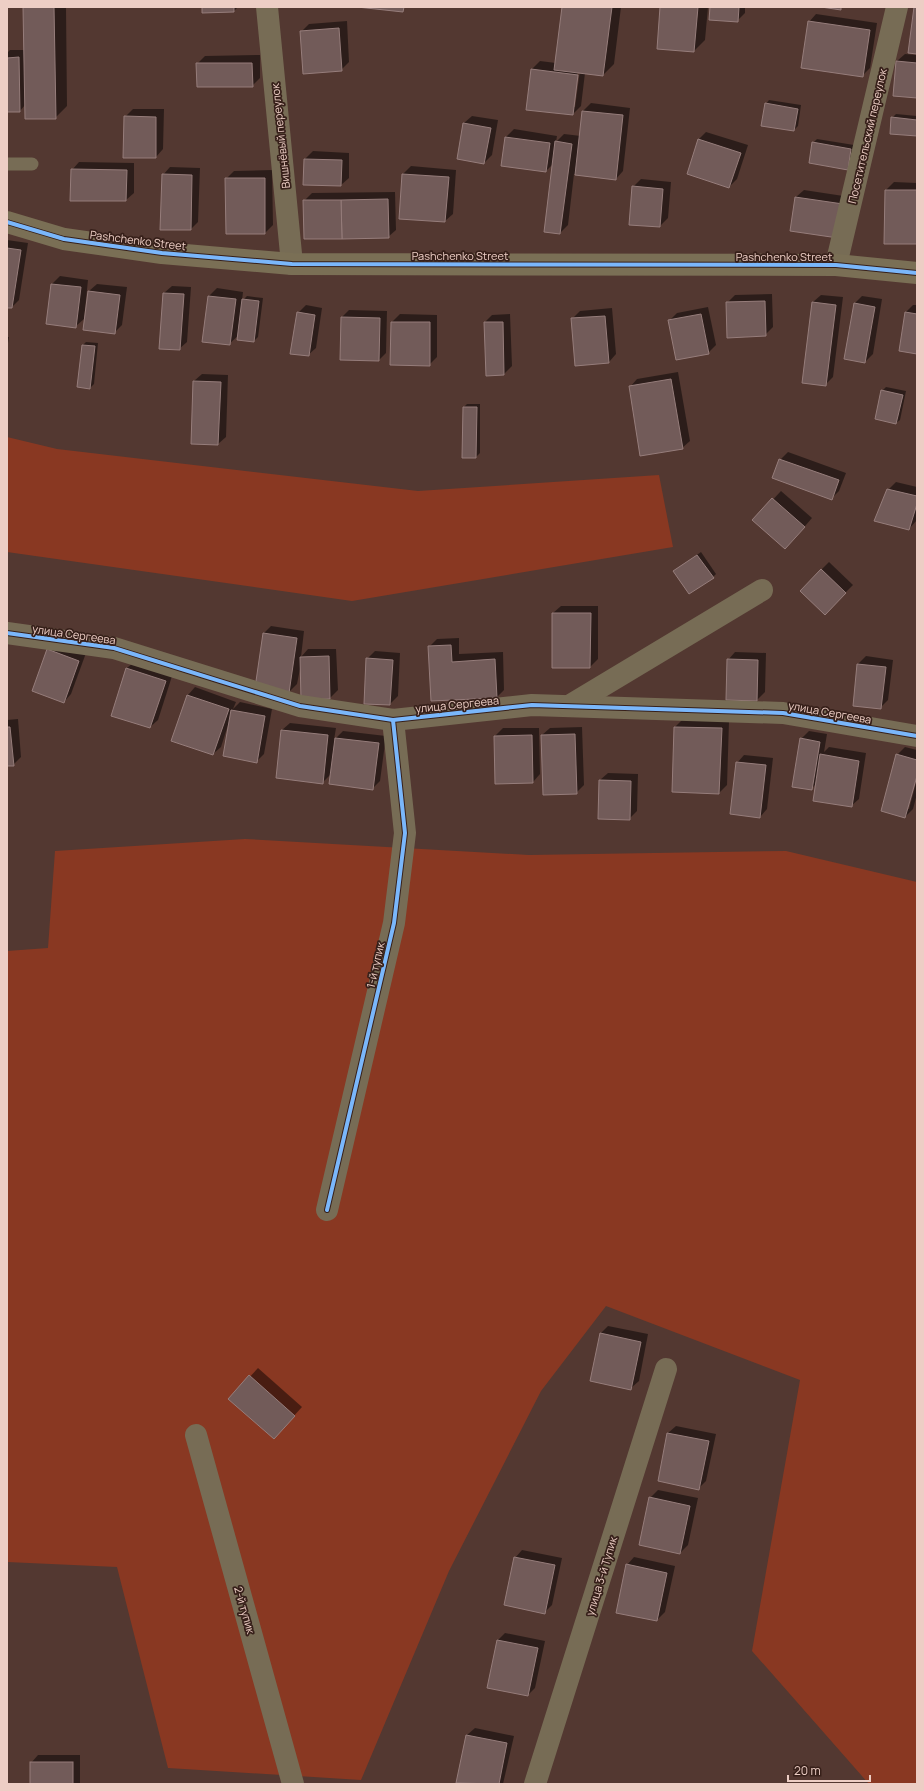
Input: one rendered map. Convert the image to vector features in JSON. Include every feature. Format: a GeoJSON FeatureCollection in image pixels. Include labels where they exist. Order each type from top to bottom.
{"type":"FeatureCollection","features":[{"type":"Feature","properties":{"kind":"street","name":"Вишнёвый переулок"},"geometry":{"type":"LineString","coordinates":[[267,7],[292,264]]}},
{"type":"Feature","properties":{"kind":"street","name":"Посетительский переулок"},"geometry":{"type":"LineString","coordinates":[[836,265],[897,7]]}},
{"type":"Feature","properties":{"kind":"street","name":"Pashchenko Street"},"geometry":{"type":"LineString","coordinates":[[7,222],[64,239],[162,253],[292,264],[836,265],[917,273]]}},
{"type":"Feature","properties":{"kind":"street"},"geometry":{"type":"LineString","coordinates":[[569,706],[762,590]]}},
{"type":"Feature","properties":{"kind":"street","name":"улица Сергеева"},"geometry":{"type":"LineString","coordinates":[[7,633],[114,648],[300,706],[393,720],[532,705],[569,706],[783,713],[917,736]]}},
{"type":"Feature","properties":{"kind":"street","name":"1-й тупик"},"geometry":{"type":"LineString","coordinates":[[327,1210],[394,923],[405,833],[393,720]]}},
{"type":"Feature","properties":{"kind":"street","name":"улица 3-й Тупик"},"geometry":{"type":"LineString","coordinates":[[536,1784],[666,1369]]}},
{"type":"Feature","properties":{"kind":"street","name":"2-й тупик"},"geometry":{"type":"LineString","coordinates":[[196,1435],[294,1784]]}},
{"type":"Feature","properties":{"kind":"lane"},"geometry":{"type":"LineString","coordinates":[[7,164],[32,164]]}},
{"type":"Feature","properties":{"kind":"shaded area"},"geometry":{"type":"Polygon","coordinates":[[[7,437],[57,449],[418,491],[659,475],[673,547],[352,601],[7,552],[7,437]]]}},
{"type":"Feature","properties":{"kind":"shaded area"},"geometry":{"type":"Polygon","coordinates":[[[245,839],[529,855],[786,851],[917,882],[917,1784],[869,1784],[752,1651],[800,1380],[606,1306],[541,1391],[449,1571],[361,1780],[168,1768],[117,1567],[7,1562],[7,951],[48,948],[55,851],[245,839]]]}},
{"type":"Feature","properties":{"kind":"building"},"geometry":{"type":"Polygon","coordinates":[[[23,7],[54,7],[56,119],[25,119],[23,7]]]}},
{"type":"Feature","properties":{"kind":"building"},"geometry":{"type":"Polygon","coordinates":[[[202,7],[234,7],[234,12],[202,13],[202,7]]]}},
{"type":"Feature","properties":{"kind":"building"},"geometry":{"type":"Polygon","coordinates":[[[357,7],[404,7],[403,12],[357,7]]]}},
{"type":"Feature","properties":{"kind":"building"},"geometry":{"type":"Polygon","coordinates":[[[562,7],[612,7],[603,76],[554,70],[562,7]]]}},
{"type":"Feature","properties":{"kind":"building"},"geometry":{"type":"Polygon","coordinates":[[[660,7],[698,7],[694,52],[657,49],[660,7]]]}},
{"type":"Feature","properties":{"kind":"building"},"geometry":{"type":"Polygon","coordinates":[[[710,7],[739,7],[738,22],[709,20],[710,7]]]}},
{"type":"Feature","properties":{"kind":"building"},"geometry":{"type":"Polygon","coordinates":[[[821,7],[841,7],[841,10],[821,7]]]}},
{"type":"Feature","properties":{"kind":"building"},"geometry":{"type":"Polygon","coordinates":[[[914,7],[917,7],[917,54],[908,53],[914,7]]]}},
{"type":"Feature","properties":{"kind":"building"},"geometry":{"type":"Polygon","coordinates":[[[808,21],[870,30],[863,77],[801,68],[808,21]]]}},
{"type":"Feature","properties":{"kind":"building"},"geometry":{"type":"Polygon","coordinates":[[[339,28],[342,71],[303,74],[300,31],[339,28]]]}},
{"type":"Feature","properties":{"kind":"building"},"geometry":{"type":"Polygon","coordinates":[[[19,57],[20,112],[7,112],[7,58],[19,57]]]}},
{"type":"Feature","properties":{"kind":"building"},"geometry":{"type":"Polygon","coordinates":[[[896,61],[917,63],[917,98],[893,96],[896,61]]]}},
{"type":"Feature","properties":{"kind":"building"},"geometry":{"type":"Polygon","coordinates":[[[196,63],[252,63],[253,87],[197,87],[196,63]]]}},
{"type":"Feature","properties":{"kind":"building"},"geometry":{"type":"Polygon","coordinates":[[[531,69],[578,75],[573,115],[526,110],[531,69]]]}},
{"type":"Feature","properties":{"kind":"building"},"geometry":{"type":"Polygon","coordinates":[[[765,103],[798,109],[794,131],[761,126],[765,103]]]}},
{"type":"Feature","properties":{"kind":"building"},"geometry":{"type":"Polygon","coordinates":[[[582,111],[623,115],[616,180],[575,175],[582,111]]]}},
{"type":"Feature","properties":{"kind":"building"},"geometry":{"type":"Polygon","coordinates":[[[124,116],[156,117],[156,158],[123,158],[124,116]]]}},
{"type":"Feature","properties":{"kind":"building"},"geometry":{"type":"Polygon","coordinates":[[[891,117],[917,120],[917,136],[890,134],[891,117]]]}},
{"type":"Feature","properties":{"kind":"building"},"geometry":{"type":"Polygon","coordinates":[[[463,123],[491,128],[484,164],[457,159],[463,123]]]}},
{"type":"Feature","properties":{"kind":"building"},"geometry":{"type":"Polygon","coordinates":[[[505,137],[550,143],[546,172],[501,166],[505,137]]]}},
{"type":"Feature","properties":{"kind":"building"},"geometry":{"type":"Polygon","coordinates":[[[698,139],[741,153],[729,188],[687,174],[698,139]]]}},
{"type":"Feature","properties":{"kind":"building"},"geometry":{"type":"Polygon","coordinates":[[[555,141],[572,144],[560,234],[544,232],[555,141]]]}},
{"type":"Feature","properties":{"kind":"building"},"geometry":{"type":"Polygon","coordinates":[[[812,142],[851,149],[848,170],[809,163],[812,142]]]}},
{"type":"Feature","properties":{"kind":"building"},"geometry":{"type":"Polygon","coordinates":[[[304,159],[342,160],[341,186],[303,185],[304,159]]]}},
{"type":"Feature","properties":{"kind":"building"},"geometry":{"type":"Polygon","coordinates":[[[71,169],[127,170],[126,201],[70,201],[71,169]]]}},
{"type":"Feature","properties":{"kind":"building"},"geometry":{"type":"Polygon","coordinates":[[[162,174],[192,175],[191,230],[160,230],[162,174]]]}},
{"type":"Feature","properties":{"kind":"building"},"geometry":{"type":"Polygon","coordinates":[[[402,174],[449,177],[445,222],[399,219],[402,174]]]}},
{"type":"Feature","properties":{"kind":"building"},"geometry":{"type":"Polygon","coordinates":[[[225,178],[265,178],[265,234],[226,234],[225,178]]]}},
{"type":"Feature","properties":{"kind":"building"},"geometry":{"type":"Polygon","coordinates":[[[632,186],[663,189],[660,227],[629,225],[632,186]]]}},
{"type":"Feature","properties":{"kind":"building"},"geometry":{"type":"Polygon","coordinates":[[[885,190],[917,190],[917,244],[884,244],[885,190]]]}},
{"type":"Feature","properties":{"kind":"building"},"geometry":{"type":"Polygon","coordinates":[[[795,197],[843,204],[838,238],[790,231],[795,197]]]}},
{"type":"Feature","properties":{"kind":"building"},"geometry":{"type":"Polygon","coordinates":[[[388,199],[389,238],[342,239],[341,200],[388,199]]]}},
{"type":"Feature","properties":{"kind":"building"},"geometry":{"type":"Polygon","coordinates":[[[303,200],[341,200],[342,239],[304,239],[303,200]]]}},
{"type":"Feature","properties":{"kind":"building"},"geometry":{"type":"Polygon","coordinates":[[[7,248],[21,250],[12,308],[7,308],[7,248]]]}},
{"type":"Feature","properties":{"kind":"building"},"geometry":{"type":"Polygon","coordinates":[[[51,284],[81,287],[76,328],[46,324],[51,284]]]}},
{"type":"Feature","properties":{"kind":"building"},"geometry":{"type":"Polygon","coordinates":[[[88,291],[120,295],[115,334],[83,330],[88,291]]]}},
{"type":"Feature","properties":{"kind":"building"},"geometry":{"type":"Polygon","coordinates":[[[163,293],[184,294],[180,350],[159,349],[163,293]]]}},
{"type":"Feature","properties":{"kind":"building"},"geometry":{"type":"Polygon","coordinates":[[[208,296],[236,299],[230,345],[202,342],[208,296]]]}},
{"type":"Feature","properties":{"kind":"building"},"geometry":{"type":"Polygon","coordinates":[[[242,299],[259,301],[254,342],[237,340],[242,299]]]}},
{"type":"Feature","properties":{"kind":"building"},"geometry":{"type":"Polygon","coordinates":[[[765,301],[766,336],[727,338],[726,302],[765,301]]]}},
{"type":"Feature","properties":{"kind":"building"},"geometry":{"type":"Polygon","coordinates":[[[812,302],[836,305],[826,386],[802,383],[812,302]]]}},
{"type":"Feature","properties":{"kind":"building"},"geometry":{"type":"Polygon","coordinates":[[[854,303],[875,307],[865,363],[844,359],[854,303]]]}},
{"type":"Feature","properties":{"kind":"building"},"geometry":{"type":"Polygon","coordinates":[[[297,312],[315,315],[309,356],[290,354],[297,312]]]}},
{"type":"Feature","properties":{"kind":"building"},"geometry":{"type":"Polygon","coordinates":[[[905,312],[917,314],[917,354],[899,351],[905,312]]]}},
{"type":"Feature","properties":{"kind":"building"},"geometry":{"type":"Polygon","coordinates":[[[701,314],[709,354],[676,360],[668,320],[701,314]]]}},
{"type":"Feature","properties":{"kind":"building"},"geometry":{"type":"Polygon","coordinates":[[[605,316],[609,363],[575,366],[571,318],[605,316]]]}},
{"type":"Feature","properties":{"kind":"building"},"geometry":{"type":"Polygon","coordinates":[[[341,317],[380,318],[379,361],[340,360],[341,317]]]}},
{"type":"Feature","properties":{"kind":"building"},"geometry":{"type":"Polygon","coordinates":[[[391,322],[430,322],[430,366],[390,365],[391,322]]]}},
{"type":"Feature","properties":{"kind":"building"},"geometry":{"type":"Polygon","coordinates":[[[484,322],[503,322],[504,375],[486,376],[484,322]]]}},
{"type":"Feature","properties":{"kind":"building"},"geometry":{"type":"Polygon","coordinates":[[[82,345],[95,346],[90,389],[77,387],[82,345]]]}},
{"type":"Feature","properties":{"kind":"building"},"geometry":{"type":"Polygon","coordinates":[[[671,379],[683,449],[640,456],[629,386],[671,379]]]}},
{"type":"Feature","properties":{"kind":"building"},"geometry":{"type":"Polygon","coordinates":[[[193,381],[221,382],[218,445],[191,444],[193,381]]]}},
{"type":"Feature","properties":{"kind":"building"},"geometry":{"type":"Polygon","coordinates":[[[881,390],[903,395],[896,424],[875,419],[881,390]]]}},
{"type":"Feature","properties":{"kind":"building"},"geometry":{"type":"Polygon","coordinates":[[[463,407],[477,407],[476,458],[462,458],[463,407]]]}},
{"type":"Feature","properties":{"kind":"building"},"geometry":{"type":"Polygon","coordinates":[[[779,459],[839,480],[832,500],[772,478],[779,459]]]}},
{"type":"Feature","properties":{"kind":"building"},"geometry":{"type":"Polygon","coordinates":[[[887,489],[917,496],[917,504],[909,530],[874,521],[887,489]]]}},
{"type":"Feature","properties":{"kind":"building"},"geometry":{"type":"Polygon","coordinates":[[[772,498],[805,527],[785,549],[752,520],[772,498]]]}},
{"type":"Feature","properties":{"kind":"building"},"geometry":{"type":"Polygon","coordinates":[[[697,555],[714,578],[689,594],[673,571],[697,555]]]}},
{"type":"Feature","properties":{"kind":"building"},"geometry":{"type":"Polygon","coordinates":[[[821,569],[846,593],[825,615],[800,591],[821,569]]]}},
{"type":"Feature","properties":{"kind":"building"},"geometry":{"type":"Polygon","coordinates":[[[552,613],[591,613],[590,668],[552,668],[552,613]]]}},
{"type":"Feature","properties":{"kind":"building"},"geometry":{"type":"Polygon","coordinates":[[[263,633],[297,638],[289,693],[255,688],[263,633]]]}},
{"type":"Feature","properties":{"kind":"building"},"geometry":{"type":"Polygon","coordinates":[[[451,645],[452,662],[495,659],[497,698],[431,701],[428,646],[451,645]]]}},
{"type":"Feature","properties":{"kind":"building"},"geometry":{"type":"Polygon","coordinates":[[[47,649],[79,661],[64,703],[32,691],[47,649]]]}},
{"type":"Feature","properties":{"kind":"building"},"geometry":{"type":"Polygon","coordinates":[[[329,656],[330,699],[301,700],[300,657],[329,656]]]}},
{"type":"Feature","properties":{"kind":"building"},"geometry":{"type":"Polygon","coordinates":[[[366,658],[393,660],[390,705],[364,704],[366,658]]]}},
{"type":"Feature","properties":{"kind":"building"},"geometry":{"type":"Polygon","coordinates":[[[727,659],[758,660],[757,701],[726,700],[727,659]]]}},
{"type":"Feature","properties":{"kind":"building"},"geometry":{"type":"Polygon","coordinates":[[[857,664],[886,667],[881,709],[853,706],[857,664]]]}},
{"type":"Feature","properties":{"kind":"building"},"geometry":{"type":"Polygon","coordinates":[[[126,668],[166,681],[150,728],[111,716],[126,668]]]}},
{"type":"Feature","properties":{"kind":"building"},"geometry":{"type":"Polygon","coordinates":[[[187,695],[229,709],[213,755],[171,741],[187,695]]]}},
{"type":"Feature","properties":{"kind":"building"},"geometry":{"type":"Polygon","coordinates":[[[231,710],[265,716],[257,763],[223,756],[231,710]]]}},
{"type":"Feature","properties":{"kind":"building"},"geometry":{"type":"Polygon","coordinates":[[[7,727],[10,727],[14,766],[7,766],[7,727]]]}},
{"type":"Feature","properties":{"kind":"building"},"geometry":{"type":"Polygon","coordinates":[[[674,727],[722,728],[719,794],[672,792],[674,727]]]}},
{"type":"Feature","properties":{"kind":"building"},"geometry":{"type":"Polygon","coordinates":[[[281,730],[328,735],[323,784],[276,778],[281,730]]]}},
{"type":"Feature","properties":{"kind":"building"},"geometry":{"type":"Polygon","coordinates":[[[575,734],[577,794],[543,795],[541,735],[575,734]]]}},
{"type":"Feature","properties":{"kind":"building"},"geometry":{"type":"Polygon","coordinates":[[[532,735],[533,783],[495,784],[494,736],[532,735]]]}},
{"type":"Feature","properties":{"kind":"building"},"geometry":{"type":"Polygon","coordinates":[[[335,738],[379,743],[373,790],[329,784],[335,738]]]}},
{"type":"Feature","properties":{"kind":"building"},"geometry":{"type":"Polygon","coordinates":[[[800,738],[820,742],[812,790],[792,787],[800,738]]]}},
{"type":"Feature","properties":{"kind":"building"},"geometry":{"type":"Polygon","coordinates":[[[820,754],[859,761],[852,807],[813,801],[820,754]]]}},
{"type":"Feature","properties":{"kind":"building"},"geometry":{"type":"Polygon","coordinates":[[[896,754],[917,760],[917,776],[905,818],[881,811],[896,754]]]}},
{"type":"Feature","properties":{"kind":"building"},"geometry":{"type":"Polygon","coordinates":[[[736,762],[766,765],[760,818],[730,814],[736,762]]]}},
{"type":"Feature","properties":{"kind":"building"},"geometry":{"type":"Polygon","coordinates":[[[599,780],[631,781],[630,820],[598,819],[599,780]]]}},
{"type":"Feature","properties":{"kind":"building"},"geometry":{"type":"Polygon","coordinates":[[[600,1333],[641,1342],[631,1390],[590,1381],[600,1333]]]}},
{"type":"Feature","properties":{"kind":"building"},"geometry":{"type":"Polygon","coordinates":[[[249,1375],[295,1416],[274,1439],[228,1399],[249,1375]]]}},
{"type":"Feature","properties":{"kind":"building"},"geometry":{"type":"Polygon","coordinates":[[[667,1433],[709,1441],[699,1490],[658,1481],[667,1433]]]}},
{"type":"Feature","properties":{"kind":"building"},"geometry":{"type":"Polygon","coordinates":[[[649,1497],[690,1506],[680,1554],[639,1545],[649,1497]]]}},
{"type":"Feature","properties":{"kind":"building"},"geometry":{"type":"Polygon","coordinates":[[[514,1557],[555,1565],[545,1614],[504,1605],[514,1557]]]}},
{"type":"Feature","properties":{"kind":"building"},"geometry":{"type":"Polygon","coordinates":[[[626,1564],[667,1573],[657,1621],[616,1613],[626,1564]]]}},
{"type":"Feature","properties":{"kind":"building"},"geometry":{"type":"Polygon","coordinates":[[[497,1640],[538,1648],[528,1696],[487,1688],[497,1640]]]}},
{"type":"Feature","properties":{"kind":"building"},"geometry":{"type":"Polygon","coordinates":[[[466,1735],[507,1743],[499,1784],[456,1783],[466,1735]]]}},
{"type":"Feature","properties":{"kind":"building"},"geometry":{"type":"Polygon","coordinates":[[[30,1762],[73,1762],[73,1784],[30,1784],[30,1762]]]}},
{"type":"Feature","properties":{"kind":"cycle path"},"geometry":{"type":"LineString","coordinates":[[7,222],[64,239],[162,253],[292,264],[836,265],[917,273]]}},
{"type":"Feature","properties":{"kind":"cycle path"},"geometry":{"type":"LineString","coordinates":[[7,633],[114,648],[300,706],[393,720],[532,705],[783,713],[917,736]]}},
{"type":"Feature","properties":{"kind":"cycle path"},"geometry":{"type":"LineString","coordinates":[[327,1210],[394,923],[405,833],[393,720]]}}]}
